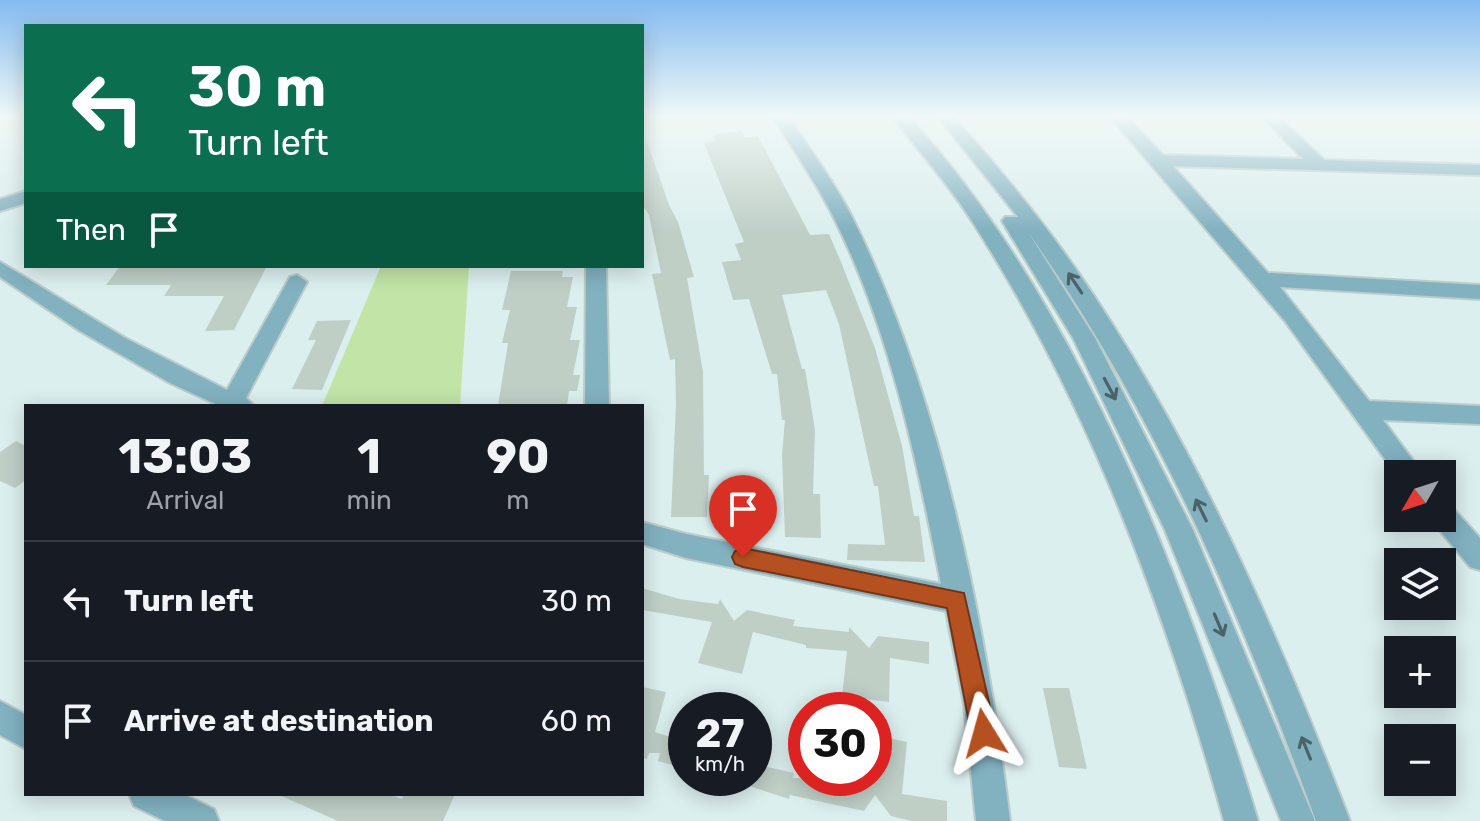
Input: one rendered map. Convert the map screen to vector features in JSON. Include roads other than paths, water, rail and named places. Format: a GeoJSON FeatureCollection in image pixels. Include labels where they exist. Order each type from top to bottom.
{"type":"FeatureCollection","features":[{"type":"Feature","properties":{"kind":"street"},"geometry":{"type":"LineString","coordinates":[[805,155],[842,215],[883,311],[936,491],[956,600],[980,704],[993,821]]}},
{"type":"Feature","properties":{"kind":"street"},"geometry":{"type":"LineString","coordinates":[[931,155],[977,214],[1008,263],[1088,412],[1171,605],[1221,749],[1241,821]]}},
{"type":"Feature","properties":{"kind":"street"},"geometry":{"type":"LineString","coordinates":[[958,155],[1022,235],[1084,338],[1179,530],[1298,821]]}},
{"type":"Feature","properties":{"kind":"street"},"geometry":{"type":"LineString","coordinates":[[979,155],[1059,259],[1123,362],[1220,550],[1281,688],[1333,821]]}},
{"type":"Feature","properties":{"kind":"street"},"geometry":{"type":"LineString","coordinates":[[1153,155],[1261,279],[1400,460]]}},
{"type":"Feature","properties":{"kind":"street"},"geometry":{"type":"LineString","coordinates":[[1309,155],[1317,163]]}},
{"type":"Feature","properties":{"kind":"street"},"geometry":{"type":"LineString","coordinates":[[1157,160],[1480,170]]}},
{"type":"Feature","properties":{"kind":"street"},"geometry":{"type":"LineString","coordinates":[[0,205],[24,198]]}},
{"type":"Feature","properties":{"kind":"street"},"geometry":{"type":"LineString","coordinates":[[0,268],[105,338],[181,380],[237,404],[297,282]]}},
{"type":"Feature","properties":{"kind":"street"},"geometry":{"type":"LineString","coordinates":[[596,268],[597,404]]}},
{"type":"Feature","properties":{"kind":"street"},"geometry":{"type":"LineString","coordinates":[[1261,279],[1480,292]]}},
{"type":"Feature","properties":{"kind":"street"},"geometry":{"type":"LineString","coordinates":[[1362,410],[1480,415]]}},
{"type":"Feature","properties":{"kind":"street"},"geometry":{"type":"LineString","coordinates":[[1456,530],[1480,558]]}},
{"type":"Feature","properties":{"kind":"street"},"geometry":{"type":"LineString","coordinates":[[644,534],[686,546],[956,600]]}},
{"type":"Feature","properties":{"kind":"street"},"geometry":{"type":"LineString","coordinates":[[0,717],[24,732]]}},
{"type":"Feature","properties":{"kind":"street"},"geometry":{"type":"LineString","coordinates":[[150,796],[202,821]]}}]}
